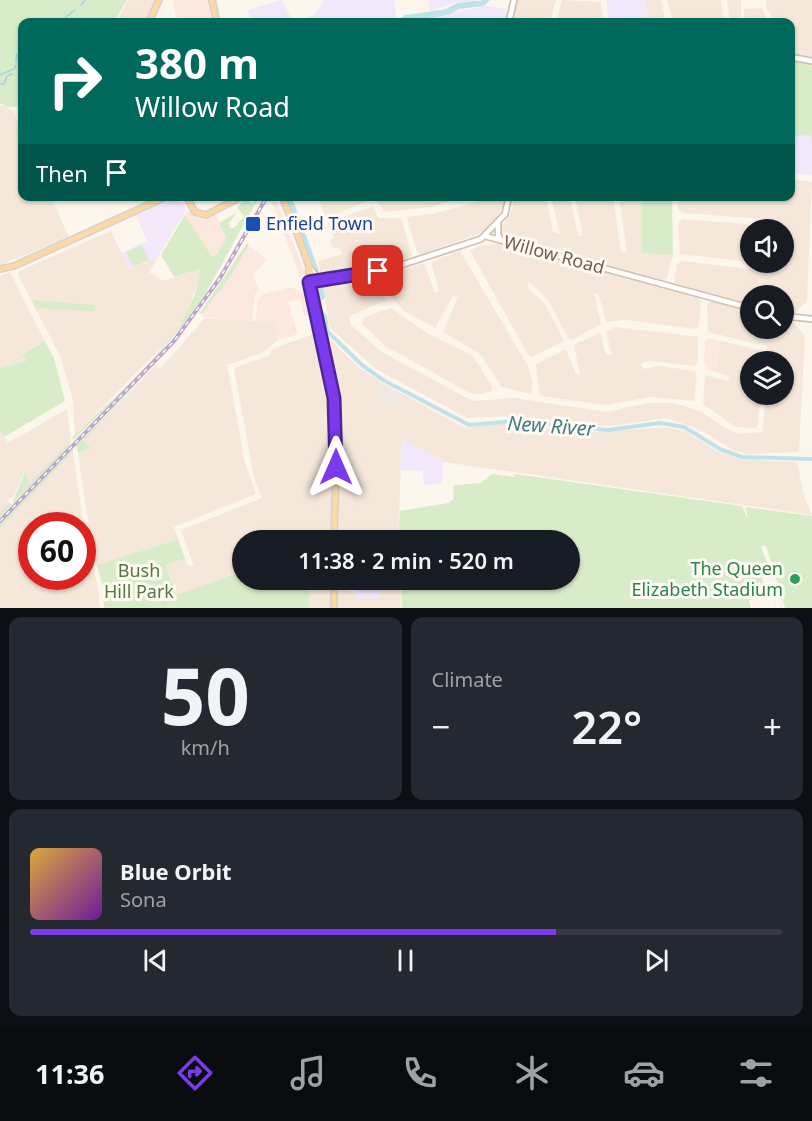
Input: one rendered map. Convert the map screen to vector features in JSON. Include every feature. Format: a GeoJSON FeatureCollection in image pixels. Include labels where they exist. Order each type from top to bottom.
{"type":"FeatureCollection","features":[{"type":"Feature","properties":{"kind":"main road"},"geometry":{"type":"LineString","coordinates":[[151,18],[159,0]]}},
{"type":"Feature","properties":{"kind":"main road"},"geometry":{"type":"LineString","coordinates":[[212,0],[216,18]]}},
{"type":"Feature","properties":{"kind":"main road"},"geometry":{"type":"LineString","coordinates":[[0,269],[14,266],[157,201]]}},
{"type":"Feature","properties":{"kind":"main road"},"geometry":{"type":"LineString","coordinates":[[186,201],[198,214],[209,215],[234,201]]}},
{"type":"Feature","properties":{"kind":"main road"},"geometry":{"type":"LineString","coordinates":[[188,201],[192,208]]}},
{"type":"Feature","properties":{"kind":"main road"},"geometry":{"type":"LineString","coordinates":[[284,201],[309,268],[307,273],[315,298],[336,414],[334,530]]}},
{"type":"Feature","properties":{"kind":"main road"},"geometry":{"type":"LineString","coordinates":[[334,590],[334,608]]}},
{"type":"Feature","properties":{"kind":"street"},"geometry":{"type":"LineString","coordinates":[[510,18],[513,0]]}},
{"type":"Feature","properties":{"kind":"street"},"geometry":{"type":"LineString","coordinates":[[795,58],[812,61]]}},
{"type":"Feature","properties":{"kind":"street"},"geometry":{"type":"LineString","coordinates":[[485,236],[505,213],[509,201]]}},
{"type":"Feature","properties":{"kind":"street"},"geometry":{"type":"LineString","coordinates":[[498,223],[498,235],[502,241]]}},
{"type":"Feature","properties":{"kind":"street","name":"Willow Road"},"geometry":{"type":"LineString","coordinates":[[312,284],[398,266],[476,242],[485,236],[740,305]]}},
{"type":"Feature","properties":{"kind":"street"},"geometry":{"type":"LineString","coordinates":[[309,268],[322,281]]}},
{"type":"Feature","properties":{"kind":"street"},"geometry":{"type":"LineString","coordinates":[[794,317],[812,319]]}},
{"type":"Feature","properties":{"kind":"shaded area"},"geometry":{"type":"Polygon","coordinates":[[[128,0],[156,0],[147,18],[119,18],[128,0]]]}},
{"type":"Feature","properties":{"kind":"shaded area"},"geometry":{"type":"Polygon","coordinates":[[[173,0],[209,0],[213,18],[177,18],[178,15],[175,14],[173,0]]]}},
{"type":"Feature","properties":{"kind":"shaded area"},"geometry":{"type":"Polygon","coordinates":[[[282,0],[291,18],[250,18],[248,10],[282,0]]]}},
{"type":"Feature","properties":{"kind":"shaded area"},"geometry":{"type":"Polygon","coordinates":[[[324,0],[394,0],[396,18],[306,18],[315,14],[324,0]]]}},
{"type":"Feature","properties":{"kind":"shaded area"},"geometry":{"type":"Polygon","coordinates":[[[428,0],[481,0],[454,3],[430,11],[428,0]]]}},
{"type":"Feature","properties":{"kind":"shaded area"},"geometry":{"type":"Polygon","coordinates":[[[517,0],[556,0],[551,18],[514,18],[517,0]]]}},
{"type":"Feature","properties":{"kind":"shaded area"},"geometry":{"type":"Polygon","coordinates":[[[562,0],[601,2],[603,18],[557,18],[562,0]]]}},
{"type":"Feature","properties":{"kind":"shaded area"},"geometry":{"type":"Polygon","coordinates":[[[606,0],[645,0],[649,18],[608,18],[606,0]]]}},
{"type":"Feature","properties":{"kind":"shaded area"},"geometry":{"type":"Polygon","coordinates":[[[645,0],[661,0],[665,18],[649,18],[645,0]]]}},
{"type":"Feature","properties":{"kind":"shaded area"},"geometry":{"type":"Polygon","coordinates":[[[667,0],[721,0],[723,18],[672,18],[667,0]]]}},
{"type":"Feature","properties":{"kind":"shaded area"},"geometry":{"type":"Polygon","coordinates":[[[727,0],[741,0],[741,18],[729,18],[727,0]]]}},
{"type":"Feature","properties":{"kind":"shaded area"},"geometry":{"type":"Polygon","coordinates":[[[766,0],[812,0],[812,57],[795,54],[795,18],[773,18],[766,8],[766,0]]]}},
{"type":"Feature","properties":{"kind":"shaded area"},"geometry":{"type":"Polygon","coordinates":[[[485,6],[509,9],[507,18],[426,18],[485,6]]]}},
{"type":"Feature","properties":{"kind":"shaded area"},"geometry":{"type":"Polygon","coordinates":[[[762,8],[767,18],[744,18],[744,9],[762,8]]]}},
{"type":"Feature","properties":{"kind":"shaded area"},"geometry":{"type":"Polygon","coordinates":[[[795,61],[812,63],[812,175],[795,173],[795,61]]]}},
{"type":"Feature","properties":{"kind":"shaded area"},"geometry":{"type":"Polygon","coordinates":[[[0,105],[13,110],[18,122],[18,201],[53,201],[69,237],[0,265],[0,105]]]}},
{"type":"Feature","properties":{"kind":"shaded area"},"geometry":{"type":"Polygon","coordinates":[[[795,180],[812,182],[807,301],[794,313],[794,285],[740,285],[740,301],[674,283],[677,264],[681,261],[740,268],[740,273],[794,273],[794,219],[682,213],[678,209],[678,201],[795,201],[795,180]]]}},
{"type":"Feature","properties":{"kind":"shaded area"},"geometry":{"type":"Polygon","coordinates":[[[169,201],[183,203],[186,210],[158,257],[129,269],[121,253],[147,241],[136,215],[169,201]]]}},
{"type":"Feature","properties":{"kind":"shaded area"},"geometry":{"type":"Polygon","coordinates":[[[276,201],[305,272],[300,277],[272,202],[276,201]]]}},
{"type":"Feature","properties":{"kind":"shaded area"},"geometry":{"type":"Polygon","coordinates":[[[319,201],[368,201],[326,218],[319,201]]]}},
{"type":"Feature","properties":{"kind":"shaded area"},"geometry":{"type":"Polygon","coordinates":[[[377,201],[451,201],[431,207],[384,212],[377,201]]]}},
{"type":"Feature","properties":{"kind":"shaded area"},"geometry":{"type":"Polygon","coordinates":[[[480,201],[505,202],[495,220],[481,233],[421,254],[417,252],[407,217],[432,214],[480,201]]]}},
{"type":"Feature","properties":{"kind":"shaded area"},"geometry":{"type":"Polygon","coordinates":[[[514,201],[547,201],[553,232],[560,234],[552,201],[571,201],[578,235],[583,236],[576,201],[614,201],[621,252],[627,252],[620,201],[642,201],[642,253],[673,255],[667,278],[663,280],[502,237],[500,229],[511,212],[514,201]]]}},
{"type":"Feature","properties":{"kind":"shaded area"},"geometry":{"type":"Polygon","coordinates":[[[373,206],[378,218],[401,218],[412,256],[389,264],[321,277],[318,261],[342,254],[340,248],[333,249],[330,240],[334,238],[328,223],[373,206]]]}},
{"type":"Feature","properties":{"kind":"shaded area"},"geometry":{"type":"Polygon","coordinates":[[[188,211],[199,217],[215,214],[218,218],[226,237],[218,253],[211,257],[185,215],[188,211]]]}},
{"type":"Feature","properties":{"kind":"shaded area"},"geometry":{"type":"Polygon","coordinates":[[[682,219],[740,224],[740,261],[680,254],[678,224],[682,219]]]}},
{"type":"Feature","properties":{"kind":"shaded area"},"geometry":{"type":"Polygon","coordinates":[[[111,231],[129,269],[158,257],[149,272],[163,281],[200,269],[199,282],[193,293],[192,306],[167,342],[75,435],[73,401],[61,358],[18,275],[19,271],[111,231]]]}},
{"type":"Feature","properties":{"kind":"shaded area"},"geometry":{"type":"Polygon","coordinates":[[[496,244],[698,298],[701,301],[699,327],[695,329],[626,320],[606,322],[599,295],[594,293],[601,324],[572,340],[568,338],[548,300],[529,282],[527,287],[545,304],[564,341],[530,358],[470,251],[480,245],[496,244]]]}},
{"type":"Feature","properties":{"kind":"shaded area"},"geometry":{"type":"Polygon","coordinates":[[[249,245],[267,260],[253,274],[259,290],[255,294],[252,321],[203,317],[202,314],[230,277],[249,245]]]}},
{"type":"Feature","properties":{"kind":"shaded area"},"geometry":{"type":"Polygon","coordinates":[[[460,251],[528,366],[533,382],[531,394],[502,387],[480,354],[443,332],[458,297],[453,296],[435,328],[404,311],[391,296],[385,282],[387,275],[424,263],[435,293],[439,291],[431,262],[460,251]]]}},
{"type":"Feature","properties":{"kind":"shaded area"},"geometry":{"type":"Polygon","coordinates":[[[10,272],[45,341],[22,353],[26,361],[0,368],[0,276],[10,272]]]}},
{"type":"Feature","properties":{"kind":"shaded area"},"geometry":{"type":"Polygon","coordinates":[[[369,277],[376,280],[386,300],[352,315],[349,318],[351,325],[382,352],[474,401],[514,398],[606,412],[647,403],[674,403],[700,411],[727,429],[740,434],[762,432],[765,405],[794,405],[794,351],[767,351],[766,346],[708,332],[707,304],[711,301],[740,309],[740,339],[794,339],[794,323],[805,336],[799,452],[747,454],[735,451],[702,431],[668,418],[610,426],[579,425],[518,416],[467,418],[376,369],[330,328],[323,286],[369,277]]]}},
{"type":"Feature","properties":{"kind":"shaded area"},"geometry":{"type":"Polygon","coordinates":[[[290,287],[307,294],[313,314],[304,316],[300,299],[288,302],[298,334],[278,340],[274,322],[256,321],[257,302],[263,294],[290,287]]]}},
{"type":"Feature","properties":{"kind":"shaded area"},"geometry":{"type":"Polygon","coordinates":[[[391,308],[427,333],[473,356],[492,386],[492,391],[480,394],[470,393],[385,346],[361,323],[365,317],[391,308]]]}},
{"type":"Feature","properties":{"kind":"shaded area"},"geometry":{"type":"Polygon","coordinates":[[[205,318],[274,322],[278,340],[262,353],[227,365],[245,463],[256,494],[174,527],[178,539],[97,565],[96,512],[87,512],[78,453],[91,448],[84,441],[156,365],[160,369],[205,318]]]}},
{"type":"Feature","properties":{"kind":"shaded area"},"geometry":{"type":"Polygon","coordinates":[[[616,327],[698,337],[698,362],[695,366],[652,361],[643,362],[641,365],[644,369],[659,366],[695,371],[697,375],[694,401],[651,397],[605,405],[539,394],[536,364],[566,349],[576,374],[580,374],[574,345],[600,332],[606,355],[612,355],[606,332],[616,327]]]}},
{"type":"Feature","properties":{"kind":"shaded area"},"geometry":{"type":"Polygon","coordinates":[[[314,334],[334,419],[331,530],[232,530],[232,575],[176,595],[166,565],[185,559],[189,566],[194,567],[181,530],[262,498],[254,478],[234,368],[268,356],[274,348],[314,334]]]}},
{"type":"Feature","properties":{"kind":"shaded area"},"geometry":{"type":"Polygon","coordinates":[[[323,335],[357,366],[382,383],[375,396],[394,407],[401,393],[465,428],[505,423],[590,432],[667,427],[685,431],[715,450],[740,459],[797,462],[804,496],[812,515],[443,462],[402,439],[398,530],[338,530],[341,415],[323,335]]]}},
{"type":"Feature","properties":{"kind":"shaded area"},"geometry":{"type":"Polygon","coordinates":[[[709,338],[721,341],[715,372],[707,369],[704,364],[705,341],[709,338]]]}},
{"type":"Feature","properties":{"kind":"shaded area"},"geometry":{"type":"Polygon","coordinates":[[[721,341],[761,350],[740,351],[740,405],[759,405],[758,425],[755,428],[735,427],[703,404],[705,375],[726,381],[730,379],[727,375],[715,372],[721,341]]]}},
{"type":"Feature","properties":{"kind":"shaded area"},"geometry":{"type":"Polygon","coordinates":[[[382,383],[401,393],[394,407],[375,396],[382,383]]]}},
{"type":"Feature","properties":{"kind":"shaded area"},"geometry":{"type":"Polygon","coordinates":[[[67,409],[71,441],[30,482],[24,473],[14,496],[8,500],[9,503],[0,513],[0,430],[8,443],[67,409]]]}},
{"type":"Feature","properties":{"kind":"shaded area"},"geometry":{"type":"Polygon","coordinates":[[[402,439],[443,462],[442,483],[424,485],[423,471],[400,470],[402,439]]]}},
{"type":"Feature","properties":{"kind":"shaded area"},"geometry":{"type":"Polygon","coordinates":[[[73,452],[82,512],[18,512],[18,590],[96,590],[96,579],[100,608],[0,608],[0,528],[73,452]]]}},
{"type":"Feature","properties":{"kind":"shaded area"},"geometry":{"type":"Polygon","coordinates":[[[310,590],[331,590],[330,608],[309,608],[310,590]]]}},
{"type":"Feature","properties":{"kind":"shaded area"},"geometry":{"type":"Polygon","coordinates":[[[338,590],[345,590],[378,599],[378,590],[400,590],[401,608],[338,608],[338,590]]]}},
{"type":"Feature","properties":{"kind":"shaded area"},"geometry":{"type":"Polygon","coordinates":[[[345,590],[379,590],[379,599],[356,599],[356,591],[345,590]]]}},
{"type":"Feature","properties":{"kind":"green space"},"geometry":{"type":"Polygon","coordinates":[[[0,0],[127,0],[116,18],[18,18],[18,107],[7,107],[0,103],[0,0]]]}},
{"type":"Feature","properties":{"kind":"green space"},"geometry":{"type":"Polygon","coordinates":[[[795,61],[812,63],[812,142],[811,135],[795,136],[795,61]]]}},
{"type":"Feature","properties":{"kind":"green space"},"geometry":{"type":"Polygon","coordinates":[[[244,201],[253,204],[257,201],[207,291],[185,322],[148,367],[73,440],[73,437],[152,360],[170,339],[185,316],[195,293],[200,269],[174,277],[161,255],[185,215],[212,257],[218,253],[226,237],[219,223],[236,213],[229,223],[230,228],[234,228],[244,216],[237,207],[244,201]]]}},
{"type":"Feature","properties":{"kind":"green space"},"geometry":{"type":"Polygon","coordinates":[[[642,201],[672,201],[673,255],[642,253],[642,201]]]}},
{"type":"Feature","properties":{"kind":"green space"},"geometry":{"type":"Polygon","coordinates":[[[247,243],[249,245],[230,277],[202,314],[200,313],[247,243]]]}},
{"type":"Feature","properties":{"kind":"green space"},"geometry":{"type":"Polygon","coordinates":[[[142,245],[149,260],[133,267],[126,252],[142,245]]]}},
{"type":"Feature","properties":{"kind":"green space"},"geometry":{"type":"Polygon","coordinates":[[[32,300],[95,305],[95,311],[35,308],[32,300]]]}},
{"type":"Feature","properties":{"kind":"green space"},"geometry":{"type":"Polygon","coordinates":[[[45,341],[54,358],[65,401],[4,437],[0,430],[0,368],[26,361],[22,354],[45,341]]]}},
{"type":"Feature","properties":{"kind":"green space"},"geometry":{"type":"Polygon","coordinates":[[[147,373],[84,441],[91,448],[78,453],[76,446],[147,373]]]}},
{"type":"Feature","properties":{"kind":"green space"},"geometry":{"type":"Polygon","coordinates":[[[71,441],[69,447],[0,517],[0,513],[9,503],[12,504],[25,472],[30,482],[71,441]]]}},
{"type":"Feature","properties":{"kind":"green space"},"geometry":{"type":"Polygon","coordinates":[[[73,449],[73,452],[0,528],[0,523],[73,449]]]}},
{"type":"Feature","properties":{"kind":"green space"},"geometry":{"type":"Polygon","coordinates":[[[492,474],[514,477],[515,474],[742,506],[748,520],[746,507],[812,516],[812,608],[785,608],[766,545],[761,547],[768,565],[760,570],[766,594],[749,600],[751,608],[402,608],[401,590],[580,590],[580,530],[399,530],[400,511],[448,503],[453,500],[454,485],[481,483],[492,474]]]}},
{"type":"Feature","properties":{"kind":"green space","name":"Bush Hill Park"},"geometry":{"type":"Polygon","coordinates":[[[178,539],[185,559],[166,565],[176,595],[232,575],[232,590],[310,590],[309,608],[104,608],[102,584],[97,565],[178,539]]]}},
{"type":"Feature","properties":{"kind":"waterway"},"geometry":{"type":"LineString","coordinates":[[81,5],[85,0]]}},
{"type":"Feature","properties":{"kind":"waterway"},"geometry":{"type":"LineString","coordinates":[[406,18],[447,12],[458,6],[483,3],[486,0]]}},
{"type":"Feature","properties":{"kind":"waterway"},"geometry":{"type":"LineString","coordinates":[[65,18],[75,10]]}},
{"type":"Feature","properties":{"kind":"waterway"},"geometry":{"type":"LineString","coordinates":[[16,62],[17,54]]}},
{"type":"Feature","properties":{"kind":"waterway"},"geometry":{"type":"LineString","coordinates":[[0,75],[14,69],[16,65]]}},
{"type":"Feature","properties":{"kind":"waterway"},"geometry":{"type":"LineString","coordinates":[[0,84],[4,84],[7,76],[12,74]]}},
{"type":"Feature","properties":{"kind":"waterway"},"geometry":{"type":"LineString","coordinates":[[290,201],[316,271]]}},
{"type":"Feature","properties":{"kind":"waterway"},"geometry":{"type":"LineString","coordinates":[[320,288],[322,297]]}},
{"type":"Feature","properties":{"kind":"waterway","name":"New River"},"geometry":{"type":"LineString","coordinates":[[324,316],[326,330]]}},
{"type":"Feature","properties":{"kind":"waterway","name":"New River"},"geometry":{"type":"LineString","coordinates":[[326,330],[362,365],[383,380],[469,425],[517,421],[608,430],[660,423],[684,427],[720,449],[742,457],[812,459]]}},
{"type":"Feature","properties":{"kind":"railway"},"geometry":{"type":"LineString","coordinates":[[0,521],[174,341],[220,278],[264,201]]}},
{"type":"Feature","properties":{"kind":"place","name":"Enfield Town"},"geometry":{"type":"Point","coordinates":[253,224]}},
{"type":"Feature","properties":{"kind":"place","name":"The Queen Elizabeth Stadium"},"geometry":{"type":"Point","coordinates":[795,579]}},
{"type":"Feature","properties":{"kind":"route"},"geometry":{"type":"LineString","coordinates":[[336,467],[334,398],[321,342],[316,302],[309,282],[378,271]]}}]}
